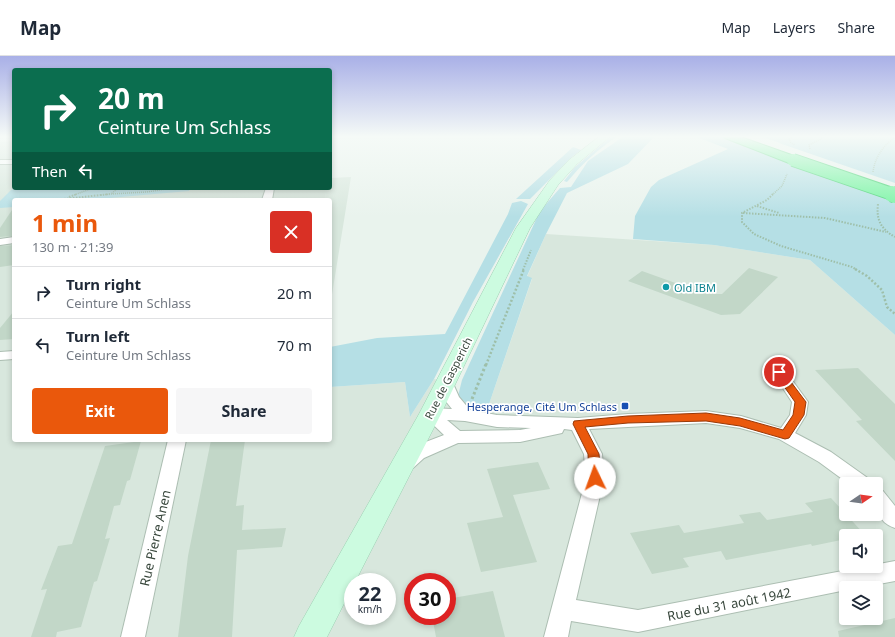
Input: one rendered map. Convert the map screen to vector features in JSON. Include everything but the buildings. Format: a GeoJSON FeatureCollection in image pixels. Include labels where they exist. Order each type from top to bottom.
{"type":"FeatureCollection","features":[{"type":"Feature","properties":{"kind":"highway"},"geometry":{"type":"LineString","coordinates":[[809,163],[895,195]]}},
{"type":"Feature","properties":{"kind":"highway"},"geometry":{"type":"LineString","coordinates":[[812,163],[895,187]]}},
{"type":"Feature","properties":{"kind":"main road","name":"Rue de Gasperich"},"geometry":{"type":"LineString","coordinates":[[310,637],[430,414],[523,228],[546,192],[572,163]]}},
{"type":"Feature","properties":{"kind":"street"},"geometry":{"type":"LineString","coordinates":[[0,242],[12,240]]}},
{"type":"Feature","properties":{"kind":"street"},"geometry":{"type":"LineString","coordinates":[[0,356],[12,355]]}},
{"type":"Feature","properties":{"kind":"street"},"geometry":{"type":"LineString","coordinates":[[779,372],[800,402],[798,415],[785,435]]}},
{"type":"Feature","properties":{"kind":"street"},"geometry":{"type":"LineString","coordinates":[[446,382],[452,399],[465,415]]}},
{"type":"Feature","properties":{"kind":"street"},"geometry":{"type":"LineString","coordinates":[[430,414],[465,415],[498,421],[578,424],[628,420],[706,417],[740,422],[785,435],[825,457],[852,477]]}},
{"type":"Feature","properties":{"kind":"street"},"geometry":{"type":"LineString","coordinates":[[430,414],[456,437]]}},
{"type":"Feature","properties":{"kind":"street"},"geometry":{"type":"LineString","coordinates":[[401,468],[418,454],[456,437],[520,436],[578,424]]}},
{"type":"Feature","properties":{"kind":"street"},"geometry":{"type":"LineString","coordinates":[[556,637],[595,478],[593,454],[578,424]]}},
{"type":"Feature","properties":{"kind":"street","name":"Rue Pierre Anen"},"geometry":{"type":"LineString","coordinates":[[133,637],[177,442]]}},
{"type":"Feature","properties":{"kind":"street"},"geometry":{"type":"LineString","coordinates":[[883,505],[895,520]]}},
{"type":"Feature","properties":{"kind":"street","name":"Rue du 31 août 1942"},"geometry":{"type":"LineString","coordinates":[[563,608],[638,622],[895,571]]}},
{"type":"Feature","properties":{"kind":"path"},"geometry":{"type":"LineString","coordinates":[[742,213],[767,200],[782,186],[786,175],[798,163]]}},
{"type":"Feature","properties":{"kind":"path"},"geometry":{"type":"LineString","coordinates":[[69,198],[88,190]]}},
{"type":"Feature","properties":{"kind":"path"},"geometry":{"type":"LineString","coordinates":[[111,194],[116,190]]}},
{"type":"Feature","properties":{"kind":"path"},"geometry":{"type":"LineString","coordinates":[[80,198],[160,190]]}},
{"type":"Feature","properties":{"kind":"path"},"geometry":{"type":"LineString","coordinates":[[757,206],[784,215]]}},
{"type":"Feature","properties":{"kind":"path"},"geometry":{"type":"LineString","coordinates":[[742,213],[825,218],[886,232]]}},
{"type":"Feature","properties":{"kind":"path"},"geometry":{"type":"LineString","coordinates":[[742,213],[742,222],[754,234],[781,246],[852,267],[867,276],[882,290],[887,307],[895,314]]}},
{"type":"Feature","properties":{"kind":"path"},"geometry":{"type":"LineString","coordinates":[[472,399],[534,244]]}},
{"type":"Feature","properties":{"kind":"shaded area"},"geometry":{"type":"Polygon","coordinates":[[[0,163],[12,163],[12,190],[332,190],[332,178],[351,177],[332,295],[332,198],[12,198],[12,442],[332,442],[332,387],[405,382],[410,417],[434,379],[446,382],[463,402],[478,411],[486,413],[532,279],[527,277],[546,234],[714,245],[810,260],[895,335],[895,637],[0,637],[0,163]]]}},
{"type":"Feature","properties":{"kind":"shaded area"},"geometry":{"type":"Polygon","coordinates":[[[555,163],[566,163],[530,199],[516,199],[555,163]]]}},
{"type":"Feature","properties":{"kind":"shaded area"},"geometry":{"type":"Polygon","coordinates":[[[580,163],[584,163],[567,182],[564,181],[580,163]]]}},
{"type":"Feature","properties":{"kind":"shaded area"},"geometry":{"type":"Polygon","coordinates":[[[587,163],[629,163],[567,193],[527,276],[532,278],[486,413],[469,406],[458,396],[462,380],[540,211],[560,188],[571,187],[587,163]]]}},
{"type":"Feature","properties":{"kind":"shaded area"},"geometry":{"type":"Polygon","coordinates":[[[697,163],[793,163],[895,201],[895,335],[810,260],[714,245],[633,239],[635,216],[651,187],[659,180],[697,163]]]}},
{"type":"Feature","properties":{"kind":"shaded area"},"geometry":{"type":"Polygon","coordinates":[[[837,163],[895,163],[895,183],[837,163]]]}},
{"type":"Feature","properties":{"kind":"shaded area"},"geometry":{"type":"Polygon","coordinates":[[[12,189],[189,190],[110,198],[12,198],[12,207],[0,208],[0,201],[12,189]]]}},
{"type":"Feature","properties":{"kind":"shaded area"},"geometry":{"type":"Polygon","coordinates":[[[521,201],[528,204],[473,302],[434,379],[410,417],[405,382],[332,387],[332,347],[377,338],[445,334],[508,214],[512,203],[521,201]]]}},
{"type":"Feature","properties":{"kind":"place","name":"Old IBM"},"geometry":{"type":"Point","coordinates":[666,287]}},
{"type":"Feature","properties":{"kind":"place","name":"Hesperange, Cité Um Schlass"},"geometry":{"type":"Point","coordinates":[625,406]}},
{"type":"Feature","properties":{"kind":"route"},"geometry":{"type":"LineString","coordinates":[[595,478],[593,454],[578,424],[628,420],[706,417],[740,422],[785,435],[798,415],[800,402],[779,372]]}}]}
